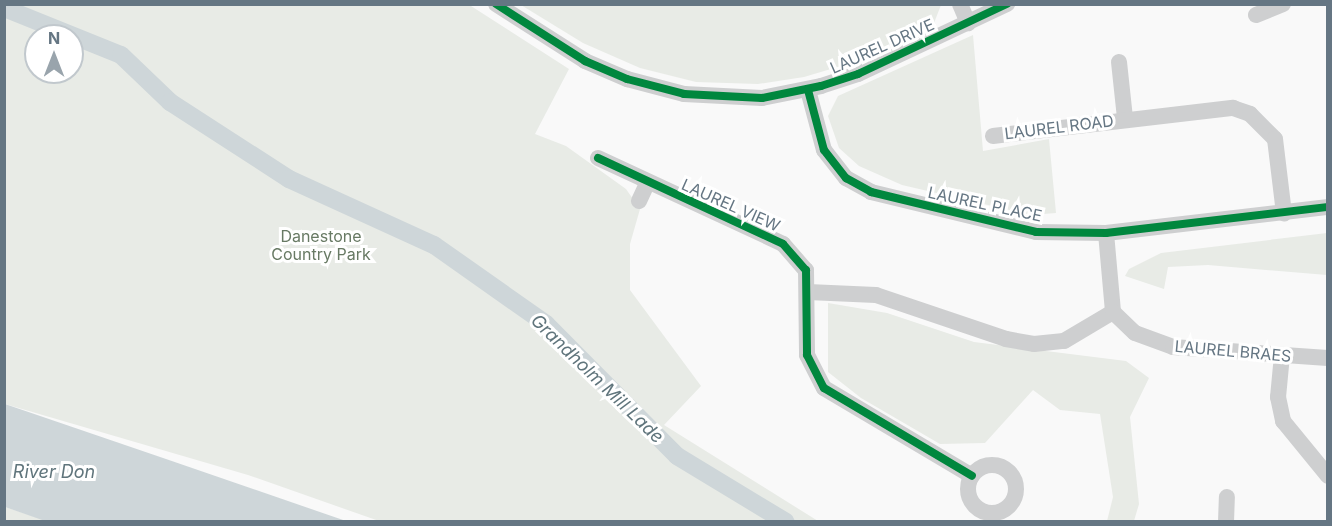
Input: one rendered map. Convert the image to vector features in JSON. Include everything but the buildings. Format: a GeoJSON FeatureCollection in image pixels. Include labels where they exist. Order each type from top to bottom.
{"type":"FeatureCollection","features":[{"type":"Feature","properties":{"kind":"street","name":"LAUREL DRIVE"},"geometry":{"type":"LineString","coordinates":[[496,4],[585,61],[639,82],[701,96],[762,98],[808,90],[858,74],[1008,4]]}},
{"type":"Feature","properties":{"kind":"street"},"geometry":{"type":"LineString","coordinates":[[960,4],[968,22]]}},
{"type":"Feature","properties":{"kind":"street"},"geometry":{"type":"LineString","coordinates":[[1256,15],[1283,4]]}},
{"type":"Feature","properties":{"kind":"street","name":"LAUREL ROAD"},"geometry":{"type":"LineString","coordinates":[[1119,62],[1125,118]]}},
{"type":"Feature","properties":{"kind":"street","name":"LAUREL PLACE"},"geometry":{"type":"LineString","coordinates":[[808,90],[824,150],[834,166],[871,192],[1036,231],[1106,233],[1328,207]]}},
{"type":"Feature","properties":{"kind":"street","name":"LAUREL ROAD"},"geometry":{"type":"LineString","coordinates":[[993,136],[1125,118],[1233,108],[1250,114],[1275,139],[1284,213]]}},
{"type":"Feature","properties":{"kind":"street","name":"LAUREL VIEW"},"geometry":{"type":"LineString","coordinates":[[598,158],[648,182],[757,228],[783,244],[806,270],[807,355],[824,388],[972,476]]}},
{"type":"Feature","properties":{"kind":"street"},"geometry":{"type":"LineString","coordinates":[[639,201],[648,182]]}},
{"type":"Feature","properties":{"kind":"street"},"geometry":{"type":"LineString","coordinates":[[808,292],[876,295],[1006,339],[1034,344],[1064,341],[1113,312],[1106,233]]}},
{"type":"Feature","properties":{"kind":"street","name":"LAUREL BRAES"},"geometry":{"type":"LineString","coordinates":[[1113,312],[1135,333],[1173,347],[1328,358]]}},
{"type":"Feature","properties":{"kind":"street"},"geometry":{"type":"LineString","coordinates":[[1282,355],[1278,397],[1283,421],[1328,476]]}},
{"type":"Feature","properties":{"kind":"street"},"geometry":{"type":"LineString","coordinates":[[1226,522],[1227,497]]}},
{"type":"Feature","properties":{"kind":"green space","name":"Danestone Country Park"},"geometry":{"type":"Polygon","coordinates":[[[4,5],[471,6],[569,69],[535,134],[566,146],[626,189],[640,209],[630,244],[630,290],[701,386],[664,425],[818,521],[379,521],[248,475],[5,404],[4,5]]]}},
{"type":"Feature","properties":{"kind":"green space"},"geometry":{"type":"Polygon","coordinates":[[[521,5],[941,5],[934,23],[851,63],[804,77],[758,84],[696,82],[640,68],[583,43],[521,5]]]}},
{"type":"Feature","properties":{"kind":"green space"},"geometry":{"type":"Polygon","coordinates":[[[973,35],[983,151],[1049,139],[1056,213],[1031,215],[902,185],[859,166],[839,148],[828,116],[838,96],[973,35]]]}},
{"type":"Feature","properties":{"kind":"green space"},"geometry":{"type":"Polygon","coordinates":[[[1327,233],[1327,275],[1208,265],[1168,267],[1164,289],[1125,276],[1129,269],[1161,253],[1327,233]]]}},
{"type":"Feature","properties":{"kind":"green space"},"geometry":{"type":"Polygon","coordinates":[[[828,303],[887,313],[974,342],[1126,361],[1149,378],[1130,417],[1139,504],[1134,521],[1107,521],[1113,497],[1100,414],[1060,410],[1033,390],[985,443],[940,444],[861,398],[828,372],[828,303]]]}},
{"type":"Feature","properties":{"kind":"green space"},"geometry":{"type":"Polygon","coordinates":[[[5,507],[48,521],[5,521],[5,507]]]}},
{"type":"Feature","properties":{"kind":"water","name":"River Don"},"geometry":{"type":"Polygon","coordinates":[[[5,404],[346,521],[48,522],[5,507],[5,404]]]}},
{"type":"Feature","properties":{"kind":"waterway","name":"Grandholm Mill Lade"},"geometry":{"type":"LineString","coordinates":[[4,8],[121,55],[170,102],[289,179],[434,245],[546,324],[677,456],[786,522]]}},
{"type":"Feature","properties":{"kind":"cycle path"},"geometry":{"type":"LineString","coordinates":[[496,4],[585,61],[627,79],[684,94],[762,98],[821,86],[858,74],[1007,4]]}},
{"type":"Feature","properties":{"kind":"cycle path"},"geometry":{"type":"LineString","coordinates":[[808,90],[824,150],[846,178],[871,192],[1036,232],[1106,233],[1328,207]]}},
{"type":"Feature","properties":{"kind":"cycle path"},"geometry":{"type":"LineString","coordinates":[[598,158],[783,244],[806,270],[807,355],[824,388],[972,476]]}}]}
